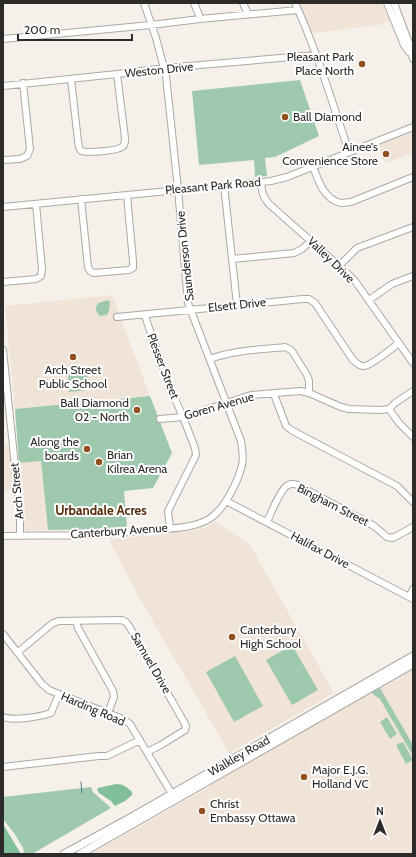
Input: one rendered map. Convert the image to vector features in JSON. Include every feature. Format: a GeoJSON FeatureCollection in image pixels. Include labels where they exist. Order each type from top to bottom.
{"type":"FeatureCollection","features":[{"type":"Feature","properties":{"kind":"main road","name":"Walkley Road"},"geometry":{"type":"LineString","coordinates":[[80,854],[118,829],[174,796],[408,664],[413,656]]}},
{"type":"Feature","properties":{"kind":"main road","name":"Walkley Road"},"geometry":{"type":"LineString","coordinates":[[64,854],[118,829]]}},
{"type":"Feature","properties":{"kind":"street","name":"Saunderson Drive"},"geometry":{"type":"LineString","coordinates":[[144,3],[165,68],[188,303],[242,441],[242,464],[237,479],[226,500]]}},
{"type":"Feature","properties":{"kind":"street"},"geometry":{"type":"LineString","coordinates":[[194,3],[200,19]]}},
{"type":"Feature","properties":{"kind":"street"},"geometry":{"type":"LineString","coordinates":[[243,3],[248,14]]}},
{"type":"Feature","properties":{"kind":"street"},"geometry":{"type":"LineString","coordinates":[[295,3],[308,30],[349,152]]}},
{"type":"Feature","properties":{"kind":"street"},"geometry":{"type":"LineString","coordinates":[[387,3],[404,45],[412,57]]}},
{"type":"Feature","properties":{"kind":"street"},"geometry":{"type":"LineString","coordinates":[[394,3],[411,42],[412,57]]}},
{"type":"Feature","properties":{"kind":"street"},"geometry":{"type":"LineString","coordinates":[[3,39],[298,10]]}},
{"type":"Feature","properties":{"kind":"street","name":"Weston Drive"},"geometry":{"type":"LineString","coordinates":[[3,86],[165,68],[316,55]]}},
{"type":"Feature","properties":{"kind":"street"},"geometry":{"type":"LineString","coordinates":[[71,79],[78,141],[81,151],[117,150],[122,148],[125,144],[125,138],[117,74]]}},
{"type":"Feature","properties":{"kind":"street"},"geometry":{"type":"LineString","coordinates":[[3,160],[20,159],[28,156],[30,148],[23,84]]}},
{"type":"Feature","properties":{"kind":"street","name":"Pleasant Park Road"},"geometry":{"type":"LineString","coordinates":[[3,207],[271,181],[287,177],[413,127]]}},
{"type":"Feature","properties":{"kind":"street"},"geometry":{"type":"LineString","coordinates":[[313,166],[324,190],[334,200],[342,203],[351,202],[413,177]]}},
{"type":"Feature","properties":{"kind":"street","name":"Valley Drive"},"geometry":{"type":"LineString","coordinates":[[261,182],[263,195],[269,204],[355,281],[413,364]]}},
{"type":"Feature","properties":{"kind":"street"},"geometry":{"type":"LineString","coordinates":[[224,185],[237,305]]}},
{"type":"Feature","properties":{"kind":"street"},"geometry":{"type":"LineString","coordinates":[[82,199],[88,267],[90,272],[94,273],[129,270],[133,268],[134,262],[127,195]]}},
{"type":"Feature","properties":{"kind":"street"},"geometry":{"type":"LineString","coordinates":[[3,282],[36,279],[41,276],[42,269],[36,204]]}},
{"type":"Feature","properties":{"kind":"street"},"geometry":{"type":"LineString","coordinates":[[339,266],[357,248],[413,227]]}},
{"type":"Feature","properties":{"kind":"street"},"geometry":{"type":"LineString","coordinates":[[232,259],[294,253],[302,249],[311,241]]}},
{"type":"Feature","properties":{"kind":"street"},"geometry":{"type":"LineString","coordinates":[[368,300],[392,284],[413,276]]}},
{"type":"Feature","properties":{"kind":"street","name":"Elsett Drive"},"geometry":{"type":"LineString","coordinates":[[118,317],[309,299],[315,303],[353,360],[360,365],[364,366],[370,364],[399,343]]}},
{"type":"Feature","properties":{"kind":"street","name":"Plesser Street"},"geometry":{"type":"LineString","coordinates":[[145,315],[169,385],[195,448],[196,455],[168,511],[170,528]]}},
{"type":"Feature","properties":{"kind":"street"},"geometry":{"type":"LineString","coordinates":[[210,359],[234,352],[284,347],[292,351],[307,375],[309,381],[309,393]]}},
{"type":"Feature","properties":{"kind":"street","name":"Arch Street"},"geometry":{"type":"LineString","coordinates":[[3,350],[4,376],[20,514],[20,536]]}},
{"type":"Feature","properties":{"kind":"street","name":"Goren Avenue"},"geometry":{"type":"LineString","coordinates":[[160,419],[183,417],[251,395],[300,391],[309,393],[349,409],[389,409]]}},
{"type":"Feature","properties":{"kind":"street"},"geometry":{"type":"LineString","coordinates":[[413,391],[389,409],[399,423],[413,437]]}},
{"type":"Feature","properties":{"kind":"street"},"geometry":{"type":"LineString","coordinates":[[274,394],[286,426],[290,430],[397,486],[413,502]]}},
{"type":"Feature","properties":{"kind":"street"},"geometry":{"type":"LineString","coordinates":[[3,422],[10,422]]}},
{"type":"Feature","properties":{"kind":"street","name":"Bingham Street"},"geometry":{"type":"LineString","coordinates":[[267,522],[285,487],[292,484],[298,485],[374,526],[387,537],[393,538],[413,527]]}},
{"type":"Feature","properties":{"kind":"street","name":"Halifax Drive"},"geometry":{"type":"LineString","coordinates":[[226,500],[411,598]]}},
{"type":"Feature","properties":{"kind":"street","name":"Canterbury Avenue"},"geometry":{"type":"LineString","coordinates":[[3,536],[125,533],[195,525],[208,520],[217,513],[226,500]]}},
{"type":"Feature","properties":{"kind":"street"},"geometry":{"type":"LineString","coordinates":[[411,598],[413,588]]}},
{"type":"Feature","properties":{"kind":"street","name":"Samuel Drive"},"geometry":{"type":"LineString","coordinates":[[18,652],[54,623],[59,621],[122,620],[126,622],[130,626],[186,726],[185,730],[147,752]]}},
{"type":"Feature","properties":{"kind":"street"},"geometry":{"type":"LineString","coordinates":[[76,621],[78,628],[113,692],[114,697],[108,713]]}},
{"type":"Feature","properties":{"kind":"street","name":"Harding Road"},"geometry":{"type":"LineString","coordinates":[[3,634],[42,684],[49,690],[123,719],[130,724],[174,796]]}},
{"type":"Feature","properties":{"kind":"street"},"geometry":{"type":"LineString","coordinates":[[3,717],[16,718],[42,716],[51,713],[59,694]]}},
{"type":"Feature","properties":{"kind":"street"},"geometry":{"type":"LineString","coordinates":[[3,767],[107,756],[140,740]]}},
{"type":"Feature","properties":{"kind":"shaded area"},"geometry":{"type":"Polygon","coordinates":[[[299,3],[382,3],[391,21],[379,25],[312,33],[299,3]]]}},
{"type":"Feature","properties":{"kind":"shaded area"},"geometry":{"type":"Polygon","coordinates":[[[413,132],[413,153],[385,163],[378,145],[413,132]]]}},
{"type":"Feature","properties":{"kind":"shaded area","name":"Arch Street Public School"},"geometry":{"type":"Polygon","coordinates":[[[112,295],[150,396],[15,409],[5,306],[112,295]]]}},
{"type":"Feature","properties":{"kind":"shaded area"},"geometry":{"type":"Polygon","coordinates":[[[3,445],[10,445],[14,489],[3,490],[3,445]]]}},
{"type":"Feature","properties":{"kind":"shaded area"},"geometry":{"type":"Polygon","coordinates":[[[41,461],[48,530],[25,531],[19,463],[41,461]]]}},
{"type":"Feature","properties":{"kind":"shaded area","name":"Canterbury High School"},"geometry":{"type":"Polygon","coordinates":[[[215,521],[250,545],[334,693],[229,753],[139,597],[109,540],[199,530],[209,526],[215,521]]]}},
{"type":"Feature","properties":{"kind":"shaded area"},"geometry":{"type":"Polygon","coordinates":[[[413,668],[413,854],[91,854],[209,787],[214,782],[375,689],[385,686],[403,676],[413,668]]]}},
{"type":"Feature","properties":{"kind":"green space"},"geometry":{"type":"Polygon","coordinates":[[[300,80],[319,136],[275,157],[265,158],[267,176],[255,177],[254,160],[199,165],[192,91],[300,80]]]}},
{"type":"Feature","properties":{"kind":"green space"},"geometry":{"type":"Polygon","coordinates":[[[108,300],[110,302],[107,315],[100,316],[96,311],[98,303],[108,300]]]}},
{"type":"Feature","properties":{"kind":"green space"},"geometry":{"type":"Polygon","coordinates":[[[85,371],[89,380],[87,390],[69,392],[68,372],[85,371]]]}},
{"type":"Feature","properties":{"kind":"green space"},"geometry":{"type":"Polygon","coordinates":[[[150,396],[172,453],[153,488],[124,491],[127,527],[106,529],[48,530],[41,461],[19,463],[15,409],[150,396]]]}},
{"type":"Feature","properties":{"kind":"green space"},"geometry":{"type":"Polygon","coordinates":[[[292,645],[318,690],[292,705],[266,660],[292,645]]]}},
{"type":"Feature","properties":{"kind":"green space"},"geometry":{"type":"Polygon","coordinates":[[[235,656],[263,706],[234,722],[206,672],[235,656]]]}},
{"type":"Feature","properties":{"kind":"green space"},"geometry":{"type":"Polygon","coordinates":[[[380,688],[413,745],[413,756],[380,699],[372,692],[380,688]]]}},
{"type":"Feature","properties":{"kind":"green space"},"geometry":{"type":"Polygon","coordinates":[[[387,717],[397,734],[390,739],[380,722],[387,717]]]}},
{"type":"Feature","properties":{"kind":"green space"},"geometry":{"type":"Polygon","coordinates":[[[403,742],[413,760],[406,764],[396,745],[403,742]]]}},
{"type":"Feature","properties":{"kind":"green space"},"geometry":{"type":"Polygon","coordinates":[[[116,784],[127,787],[132,792],[132,795],[125,801],[115,806],[111,801],[99,793],[97,789],[116,784]]]}},
{"type":"Feature","properties":{"kind":"green space"},"geometry":{"type":"Polygon","coordinates":[[[91,787],[93,792],[111,808],[32,854],[24,853],[23,848],[14,833],[3,819],[3,797],[91,787]]]}},
{"type":"Feature","properties":{"kind":"green space"},"geometry":{"type":"Polygon","coordinates":[[[3,824],[21,854],[3,854],[3,824]]]}},
{"type":"Feature","properties":{"kind":"waterway"},"geometry":{"type":"LineString","coordinates":[[81,782],[82,793]]}},
{"type":"Feature","properties":{"kind":"place","name":"Pleasant Park Place North"},"geometry":{"type":"Point","coordinates":[362,64]}},
{"type":"Feature","properties":{"kind":"place","name":"Ball Diamond"},"geometry":{"type":"Point","coordinates":[285,117]}},
{"type":"Feature","properties":{"kind":"place","name":"Ainee's Convenience Store"},"geometry":{"type":"Point","coordinates":[386,154]}},
{"type":"Feature","properties":{"kind":"place","name":"Arch Street Public School"},"geometry":{"type":"Point","coordinates":[73,357]}},
{"type":"Feature","properties":{"kind":"place","name":"Ball Diamond 02 - North"},"geometry":{"type":"Point","coordinates":[137,410]}},
{"type":"Feature","properties":{"kind":"place","name":"Along the boards"},"geometry":{"type":"Point","coordinates":[87,449]}},
{"type":"Feature","properties":{"kind":"place","name":"Brian Kilrea Arena"},"geometry":{"type":"Point","coordinates":[99,462]}},
{"type":"Feature","properties":{"kind":"place","name":"Canterbury High School"},"geometry":{"type":"Point","coordinates":[232,637]}},
{"type":"Feature","properties":{"kind":"place","name":"Major E.J.G. Holland VC"},"geometry":{"type":"Point","coordinates":[304,777]}},
{"type":"Feature","properties":{"kind":"place","name":"Christ Embassy Ottawa"},"geometry":{"type":"Point","coordinates":[202,811]}},
{"type":"Feature","properties":{"kind":"district","name":"Urbandale Acres"},"geometry":{"type":"Point","coordinates":[101,510]}}]}
